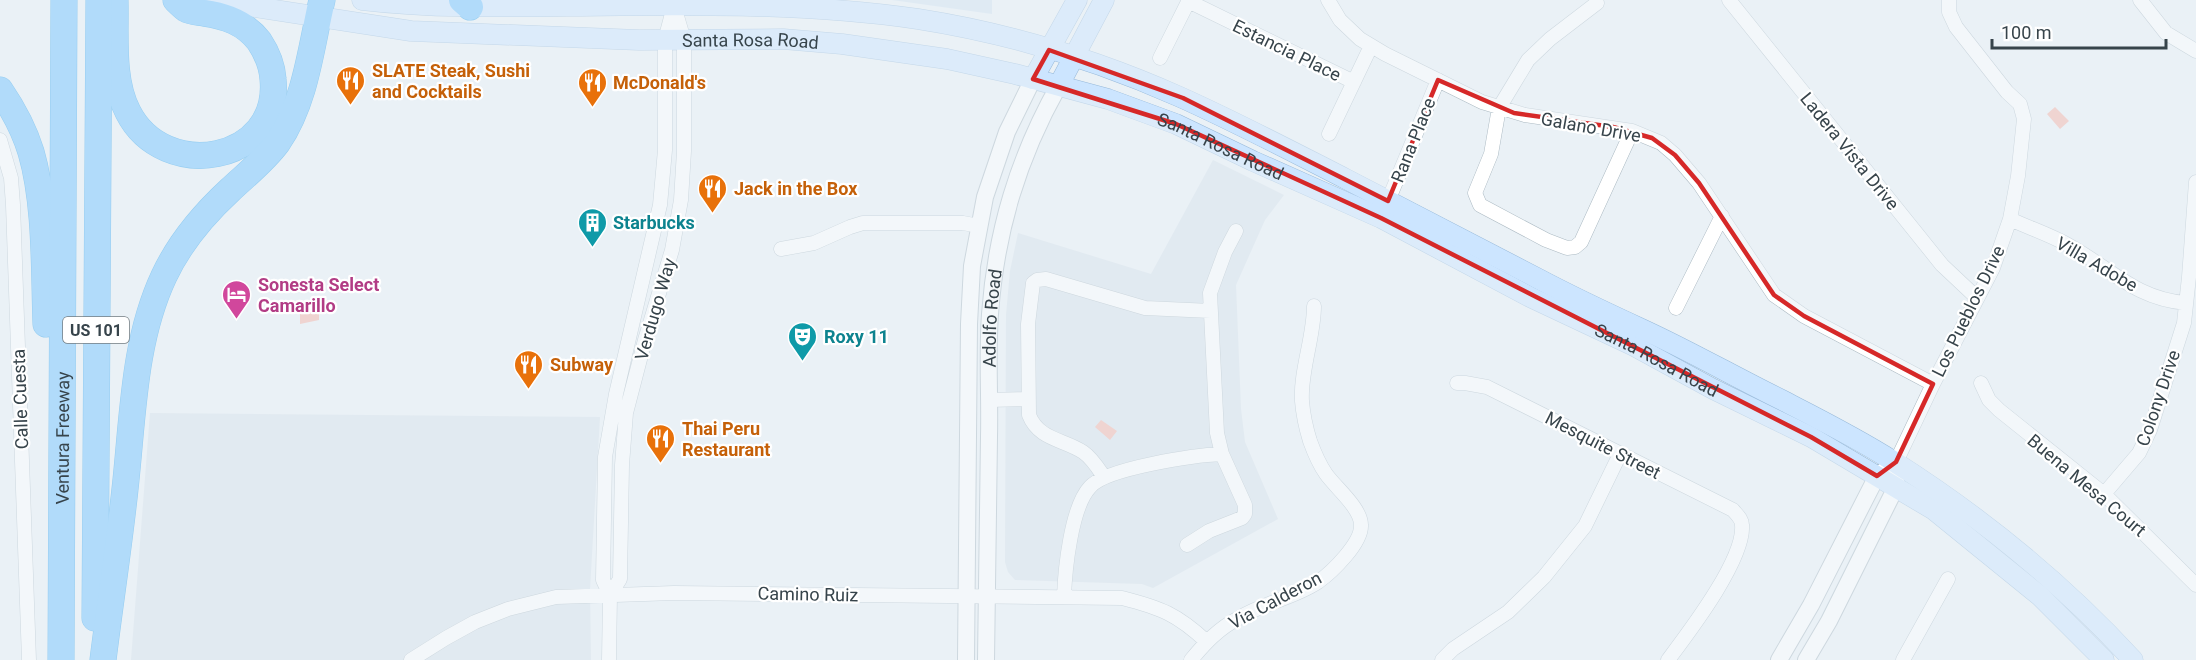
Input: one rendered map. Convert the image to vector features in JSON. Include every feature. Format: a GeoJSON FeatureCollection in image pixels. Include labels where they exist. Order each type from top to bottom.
{"type":"FeatureCollection","features":[{"type":"Feature","properties":{"kind":"highway"},"geometry":{"type":"LineString","coordinates":[[59,0],[63,47]]}},
{"type":"Feature","properties":{"kind":"highway","name":"Ventura Freeway"},"geometry":{"type":"LineString","coordinates":[[61,660],[64,0]]}},
{"type":"Feature","properties":{"kind":"highway","name":"Ventura Freeway"},"geometry":{"type":"LineString","coordinates":[[94,660],[99,0]]}},
{"type":"Feature","properties":{"kind":"highway"},"geometry":{"type":"LineString","coordinates":[[115,0],[119,86],[125,106],[135,124],[145,135],[174,153],[193,156],[218,154],[247,140],[260,127],[269,111],[274,92],[272,69],[261,45],[242,26],[225,16],[188,10],[176,0]]}},
{"type":"Feature","properties":{"kind":"highway"},"geometry":{"type":"LineString","coordinates":[[103,660],[139,357],[155,297],[165,274],[191,233],[218,202],[277,144],[287,127],[296,108],[320,9]]}},
{"type":"Feature","properties":{"kind":"highway"},"geometry":{"type":"LineString","coordinates":[[0,90],[22,127],[38,184],[48,353],[62,496]]}},
{"type":"Feature","properties":{"kind":"main road","name":"Santa Rosa Road"},"geometry":{"type":"LineString","coordinates":[[210,0],[320,9],[411,31],[674,40],[783,39],[853,45],[947,59],[1108,99],[1176,124],[1381,218],[1532,298],[1634,346],[1713,389],[1811,437],[1935,510],[2040,597],[2104,660]]}},
{"type":"Feature","properties":{"kind":"main road","name":"Santa Rosa Road"},"geometry":{"type":"LineString","coordinates":[[362,0],[412,6],[466,4],[784,7],[859,12],[958,26],[1074,57],[1177,95],[1260,134],[1540,280],[1643,329],[1821,420],[1896,462],[2018,550],[2078,603],[2133,660]]}},
{"type":"Feature","properties":{"kind":"main road","name":"Adolfo Road"},"geometry":{"type":"LineString","coordinates":[[1033,79],[1077,0]]}},
{"type":"Feature","properties":{"kind":"main road","name":"Adolfo Road"},"geometry":{"type":"LineString","coordinates":[[1059,86],[1104,0]]}},
{"type":"Feature","properties":{"kind":"street","name":"Galano Drive"},"geometry":{"type":"LineString","coordinates":[[1328,0],[1335,14],[1348,29],[1371,46],[1467,95],[1499,108],[1526,115],[1632,131],[1652,138],[1667,148],[1700,183],[1774,295],[1804,316],[1933,384]]}},
{"type":"Feature","properties":{"kind":"street","name":"Ladera Vista Drive"},"geometry":{"type":"LineString","coordinates":[[1729,0],[1942,265],[1976,297]]}},
{"type":"Feature","properties":{"kind":"street","name":"Los Pueblos Drive"},"geometry":{"type":"LineString","coordinates":[[1806,660],[1829,621],[1896,487],[1896,462],[1976,297],[1993,268],[2010,219],[2018,176],[2024,119],[2020,104],[2007,92],[1956,27],[1948,12],[1949,0]]}},
{"type":"Feature","properties":{"kind":"street"},"geometry":{"type":"LineString","coordinates":[[2140,0],[2166,33],[2196,51]]}},
{"type":"Feature","properties":{"kind":"street","name":"Estancia Place"},"geometry":{"type":"LineString","coordinates":[[1160,58],[1189,1],[1354,82]]}},
{"type":"Feature","properties":{"kind":"street"},"geometry":{"type":"LineString","coordinates":[[1597,3],[1534,52],[1499,108],[1491,154],[1476,190],[1476,199],[1480,205],[1493,213],[1567,248],[1575,247],[1581,242],[1632,131]]}},
{"type":"Feature","properties":{"kind":"street","name":"Verdugo Way"},"geometry":{"type":"LineString","coordinates":[[609,660],[610,595],[603,580],[605,457],[616,394],[660,205],[674,40],[674,6]]}},
{"type":"Feature","properties":{"kind":"street","name":"Verdugo Way"},"geometry":{"type":"LineString","coordinates":[[610,595],[620,579],[622,465],[626,413],[672,250],[681,200],[684,152],[674,40]]}},
{"type":"Feature","properties":{"kind":"street","name":"Estancia Place"},"geometry":{"type":"LineString","coordinates":[[1329,134],[1371,46]]}},
{"type":"Feature","properties":{"kind":"street","name":"Adolfo Road"},"geometry":{"type":"LineString","coordinates":[[966,660],[969,324],[972,266],[985,197],[998,156],[1033,79]]}},
{"type":"Feature","properties":{"kind":"street","name":"Rana Place"},"geometry":{"type":"LineString","coordinates":[[1388,201],[1438,80]]}},
{"type":"Feature","properties":{"kind":"street","name":"Adolfo Road"},"geometry":{"type":"LineString","coordinates":[[986,660],[990,313],[1002,223],[1029,145],[1059,86]]}},
{"type":"Feature","properties":{"kind":"street","name":"Calle Cuesta"},"geometry":{"type":"LineString","coordinates":[[0,140],[14,205],[28,660]]}},
{"type":"Feature","properties":{"kind":"street","name":"Colony Drive"},"geometry":{"type":"LineString","coordinates":[[2104,494],[2139,453],[2150,430],[2184,323],[2196,182]]}},
{"type":"Feature","properties":{"kind":"street"},"geometry":{"type":"LineString","coordinates":[[1676,308],[1722,216]]}},
{"type":"Feature","properties":{"kind":"street","name":"Villa Adobe"},"geometry":{"type":"LineString","coordinates":[[2010,219],[2069,245],[2135,288],[2157,297],[2186,303]]}},
{"type":"Feature","properties":{"kind":"street"},"geometry":{"type":"LineString","coordinates":[[781,249],[814,243],[863,223],[963,223],[979,226]]}},
{"type":"Feature","properties":{"kind":"street"},"geometry":{"type":"LineString","coordinates":[[1187,544],[1245,514],[1245,505],[1222,454],[1216,429],[1211,311],[1211,289],[1236,231]]}},
{"type":"Feature","properties":{"kind":"street"},"geometry":{"type":"LineString","coordinates":[[1104,477],[1092,460],[1082,451],[1039,431],[1029,415],[1028,320],[1032,286],[1037,280],[1046,279],[1149,309],[1211,311]]}},
{"type":"Feature","properties":{"kind":"street","name":"Via Calderon"},"geometry":{"type":"LineString","coordinates":[[1191,660],[1207,642],[1240,617],[1318,582],[1352,547],[1361,533],[1362,524],[1356,509],[1340,492],[1319,463],[1310,442],[1304,417],[1302,399],[1314,328],[1314,306]]}},
{"type":"Feature","properties":{"kind":"street","name":"Mesquite Street"},"geometry":{"type":"LineString","coordinates":[[1457,383],[1487,387],[1733,510],[1742,523],[1742,536],[1727,572],[1668,660]]}},
{"type":"Feature","properties":{"kind":"street","name":"Buena Mesa Court"},"geometry":{"type":"LineString","coordinates":[[1981,383],[1989,400],[1999,410],[2104,494],[2196,585]]}},
{"type":"Feature","properties":{"kind":"street"},"geometry":{"type":"LineString","coordinates":[[989,400],[1028,399]]}},
{"type":"Feature","properties":{"kind":"street"},"geometry":{"type":"LineString","coordinates":[[1064,597],[1066,556],[1082,502],[1090,486],[1104,477],[1152,464],[1222,454]]}},
{"type":"Feature","properties":{"kind":"street"},"geometry":{"type":"LineString","coordinates":[[1442,660],[1453,649],[1508,612],[1544,577],[1573,543],[1589,519],[1620,454]]}},
{"type":"Feature","properties":{"kind":"street","name":"Los Pueblos Drive"},"geometry":{"type":"LineString","coordinates":[[1779,660],[1811,605],[1877,476],[1896,462]]}},
{"type":"Feature","properties":{"kind":"street"},"geometry":{"type":"LineString","coordinates":[[1903,660],[1948,579]]}},
{"type":"Feature","properties":{"kind":"street","name":"Camino Ruiz"},"geometry":{"type":"LineString","coordinates":[[411,660],[475,622],[508,609],[556,597],[610,595],[716,593],[1122,598],[1145,604],[1181,619],[1207,642]]}},
{"type":"Feature","properties":{"kind":"highlighted area"},"geometry":{"type":"Polygon","coordinates":[[[1049,50],[1183,98],[1388,201],[1438,80],[1514,113],[1613,127],[1652,138],[1675,155],[1699,183],[1774,295],[1804,316],[1933,384],[1896,462],[1877,476],[1811,437],[1381,218],[1176,124],[1033,79],[1049,50]]]}},
{"type":"Feature","properties":{"kind":"shaded area"},"geometry":{"type":"Polygon","coordinates":[[[892,0],[992,0],[992,14],[892,0]]]}},
{"type":"Feature","properties":{"kind":"shaded area"},"geometry":{"type":"Polygon","coordinates":[[[2055,107],[2069,121],[2060,129],[2047,114],[2055,107]]]}},
{"type":"Feature","properties":{"kind":"shaded area"},"geometry":{"type":"Polygon","coordinates":[[[1213,160],[1284,195],[1265,220],[1236,285],[1241,409],[1245,442],[1278,519],[1153,588],[1142,584],[1015,580],[1008,572],[1005,562],[1006,315],[1010,271],[1018,233],[1151,274],[1213,160]]]}},
{"type":"Feature","properties":{"kind":"shaded area"},"geometry":{"type":"Polygon","coordinates":[[[300,311],[319,312],[319,320],[300,324],[300,311]]]}},
{"type":"Feature","properties":{"kind":"shaded area"},"geometry":{"type":"Polygon","coordinates":[[[150,413],[600,417],[590,589],[591,660],[131,660],[150,413]]]}},
{"type":"Feature","properties":{"kind":"shaded area"},"geometry":{"type":"Polygon","coordinates":[[[1101,420],[1117,431],[1110,440],[1095,427],[1101,420]]]}},
{"type":"Feature","properties":{"kind":"place","name":"SLATE Steak, Sushi and Cocktails"},"geometry":{"type":"Point","coordinates":[351,106]}},
{"type":"Feature","properties":{"kind":"place","name":"McDonald's"},"geometry":{"type":"Point","coordinates":[592,108]}},
{"type":"Feature","properties":{"kind":"place","name":"Jack in the Box"},"geometry":{"type":"Point","coordinates":[713,214]}},
{"type":"Feature","properties":{"kind":"place","name":"Starbucks"},"geometry":{"type":"Point","coordinates":[592,248]}},
{"type":"Feature","properties":{"kind":"place","name":"Sonesta Select Camarillo"},"geometry":{"type":"Point","coordinates":[237,320]}},
{"type":"Feature","properties":{"kind":"place","name":"Roxy 11"},"geometry":{"type":"Point","coordinates":[803,362]}},
{"type":"Feature","properties":{"kind":"place","name":"Subway"},"geometry":{"type":"Point","coordinates":[529,390]}},
{"type":"Feature","properties":{"kind":"place","name":"Thai Peru Restaurant"},"geometry":{"type":"Point","coordinates":[661,464]}}]}
